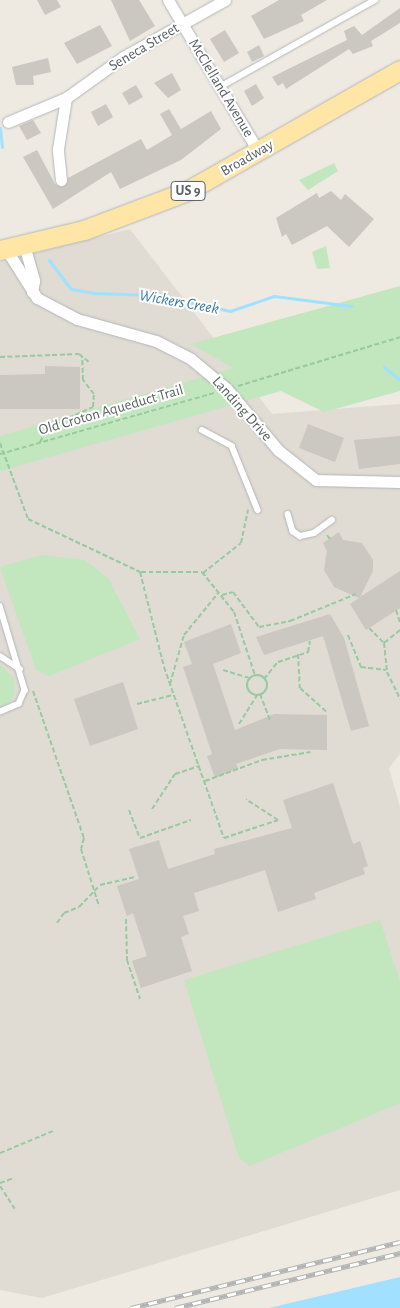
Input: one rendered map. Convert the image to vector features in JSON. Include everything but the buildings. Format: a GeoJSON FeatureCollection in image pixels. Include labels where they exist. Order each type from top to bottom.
{"type":"FeatureCollection","features":[{"type":"Feature","properties":{"kind":"main road","name":"Broadway"},"geometry":{"type":"LineString","coordinates":[[3,250],[137,212],[258,151],[400,70]]}},
{"type":"Feature","properties":{"kind":"street","name":"McClelland Avenue"},"geometry":{"type":"LineString","coordinates":[[168,0],[258,151]]}},
{"type":"Feature","properties":{"kind":"street","name":"Seneca Street"},"geometry":{"type":"LineString","coordinates":[[8,122],[66,98],[182,24],[225,0]]}},
{"type":"Feature","properties":{"kind":"street"},"geometry":{"type":"LineString","coordinates":[[61,180],[58,149],[66,98]]}},
{"type":"Feature","properties":{"kind":"street"},"geometry":{"type":"LineString","coordinates":[[24,245],[34,281],[32,292]]}},
{"type":"Feature","properties":{"kind":"street","name":"Landing Drive"},"geometry":{"type":"LineString","coordinates":[[3,250],[32,292],[78,319],[156,341],[182,353],[227,389],[278,450],[316,480],[400,482]]}},
{"type":"Feature","properties":{"kind":"lane"},"geometry":{"type":"LineString","coordinates":[[220,87],[375,0]]}},
{"type":"Feature","properties":{"kind":"lane"},"geometry":{"type":"LineString","coordinates":[[202,430],[232,446],[258,510]]}},
{"type":"Feature","properties":{"kind":"lane"},"geometry":{"type":"LineString","coordinates":[[288,514],[293,531],[300,536],[314,533],[332,520]]}},
{"type":"Feature","properties":{"kind":"lane"},"geometry":{"type":"LineString","coordinates":[[0,606],[25,684],[22,701],[0,712]]}},
{"type":"Feature","properties":{"kind":"lane"},"geometry":{"type":"LineString","coordinates":[[0,656],[20,669]]}},
{"type":"Feature","properties":{"kind":"path","name":"Old Croton Aqueduct Trail"},"geometry":{"type":"LineString","coordinates":[[1,453],[227,389],[400,337]]}},
{"type":"Feature","properties":{"kind":"path"},"geometry":{"type":"LineString","coordinates":[[0,357],[36,352],[82,357],[90,363]]}},
{"type":"Feature","properties":{"kind":"path"},"geometry":{"type":"LineString","coordinates":[[40,442],[48,427],[94,408],[94,394],[83,380],[82,357]]}},
{"type":"Feature","properties":{"kind":"path"},"geometry":{"type":"LineString","coordinates":[[0,443],[1,453],[28,519],[140,572],[203,573],[240,543],[249,507]]}},
{"type":"Feature","properties":{"kind":"path"},"geometry":{"type":"LineString","coordinates":[[327,535],[330,539]]}},
{"type":"Feature","properties":{"kind":"path"},"geometry":{"type":"LineString","coordinates":[[140,572],[170,684],[224,838],[278,820],[246,799]]}},
{"type":"Feature","properties":{"kind":"path"},"geometry":{"type":"LineString","coordinates":[[203,573],[234,612],[255,675],[264,679]]}},
{"type":"Feature","properties":{"kind":"path"},"geometry":{"type":"LineString","coordinates":[[170,684],[184,635],[219,592]]}},
{"type":"Feature","properties":{"kind":"path"},"geometry":{"type":"LineString","coordinates":[[222,595],[233,592],[259,627],[290,622],[356,594]]}},
{"type":"Feature","properties":{"kind":"path"},"geometry":{"type":"LineString","coordinates":[[396,610],[400,622]]}},
{"type":"Feature","properties":{"kind":"path"},"geometry":{"type":"LineString","coordinates":[[369,628],[384,643],[386,670],[400,699]]}},
{"type":"Feature","properties":{"kind":"path"},"geometry":{"type":"LineString","coordinates":[[384,643],[400,630]]}},
{"type":"Feature","properties":{"kind":"path"},"geometry":{"type":"LineString","coordinates":[[348,635],[361,667],[386,670]]}},
{"type":"Feature","properties":{"kind":"path"},"geometry":{"type":"LineString","coordinates":[[264,679],[278,662],[308,652],[310,641]]}},
{"type":"Feature","properties":{"kind":"path"},"geometry":{"type":"LineString","coordinates":[[299,655],[300,688],[326,712]]}},
{"type":"Feature","properties":{"kind":"path"},"geometry":{"type":"LineString","coordinates":[[223,670],[249,678],[255,675]]}},
{"type":"Feature","properties":{"kind":"path"},"geometry":{"type":"LineString","coordinates":[[249,678],[248,689],[259,695],[270,720]]}},
{"type":"Feature","properties":{"kind":"path"},"geometry":{"type":"LineString","coordinates":[[239,724],[266,688],[264,679]]}},
{"type":"Feature","properties":{"kind":"path"},"geometry":{"type":"LineString","coordinates":[[31,684],[84,838],[81,850],[99,906]]}},
{"type":"Feature","properties":{"kind":"path"},"geometry":{"type":"LineString","coordinates":[[136,704],[174,694]]}},
{"type":"Feature","properties":{"kind":"path"},"geometry":{"type":"LineString","coordinates":[[205,781],[262,760],[310,752]]}},
{"type":"Feature","properties":{"kind":"path"},"geometry":{"type":"LineString","coordinates":[[152,809],[175,774],[200,766]]}},
{"type":"Feature","properties":{"kind":"path"},"geometry":{"type":"LineString","coordinates":[[129,810],[140,838],[191,820]]}},
{"type":"Feature","properties":{"kind":"path"},"geometry":{"type":"LineString","coordinates":[[57,924],[64,913],[78,907],[95,889],[136,876]]}},
{"type":"Feature","properties":{"kind":"path"},"geometry":{"type":"LineString","coordinates":[[126,919],[128,960],[140,999]]}},
{"type":"Feature","properties":{"kind":"path"},"geometry":{"type":"LineString","coordinates":[[0,1153],[53,1131]]}},
{"type":"Feature","properties":{"kind":"path"},"geometry":{"type":"LineString","coordinates":[[14,1178],[0,1185],[15,1209]]}},
{"type":"Feature","properties":{"kind":"shaded area"},"geometry":{"type":"Polygon","coordinates":[[[130,229],[272,414],[400,404],[400,754],[389,768],[400,807],[400,1190],[42,1298],[0,1290],[0,262],[130,229]]]}},
{"type":"Feature","properties":{"kind":"green space"},"geometry":{"type":"Polygon","coordinates":[[[334,163],[338,171],[308,190],[299,180],[334,163]]]}},
{"type":"Feature","properties":{"kind":"green space"},"geometry":{"type":"Polygon","coordinates":[[[326,246],[330,268],[317,269],[312,252],[326,246]]]}},
{"type":"Feature","properties":{"kind":"green space"},"geometry":{"type":"Polygon","coordinates":[[[400,286],[400,391],[324,412],[281,391],[0,471],[0,436],[234,368],[191,344],[400,286]]]}},
{"type":"Feature","properties":{"kind":"green space"},"geometry":{"type":"Polygon","coordinates":[[[41,555],[85,560],[108,578],[140,639],[49,676],[36,670],[0,567],[41,555]]]}},
{"type":"Feature","properties":{"kind":"green space"},"geometry":{"type":"Polygon","coordinates":[[[0,665],[13,677],[15,688],[13,698],[0,709],[0,665]]]}},
{"type":"Feature","properties":{"kind":"green space"},"geometry":{"type":"Polygon","coordinates":[[[380,920],[400,982],[400,1103],[250,1166],[239,1158],[184,980],[380,920]]]}},
{"type":"Feature","properties":{"kind":"water"},"geometry":{"type":"Polygon","coordinates":[[[400,1277],[400,1308],[269,1308],[400,1277]]]}},
{"type":"Feature","properties":{"kind":"waterway"},"geometry":{"type":"LineString","coordinates":[[0,128],[2,147]]}},
{"type":"Feature","properties":{"kind":"waterway","name":"Wickers Creek"},"geometry":{"type":"LineString","coordinates":[[49,260],[71,289],[93,293],[156,295],[230,311],[274,296],[351,306]]}},
{"type":"Feature","properties":{"kind":"waterway","name":"Wickers Creek"},"geometry":{"type":"LineString","coordinates":[[384,367],[400,380]]}},
{"type":"Feature","properties":{"kind":"railway"},"geometry":{"type":"LineString","coordinates":[[131,1308],[400,1242]]}},
{"type":"Feature","properties":{"kind":"railway"},"geometry":{"type":"LineString","coordinates":[[175,1308],[400,1253]]}}]}
